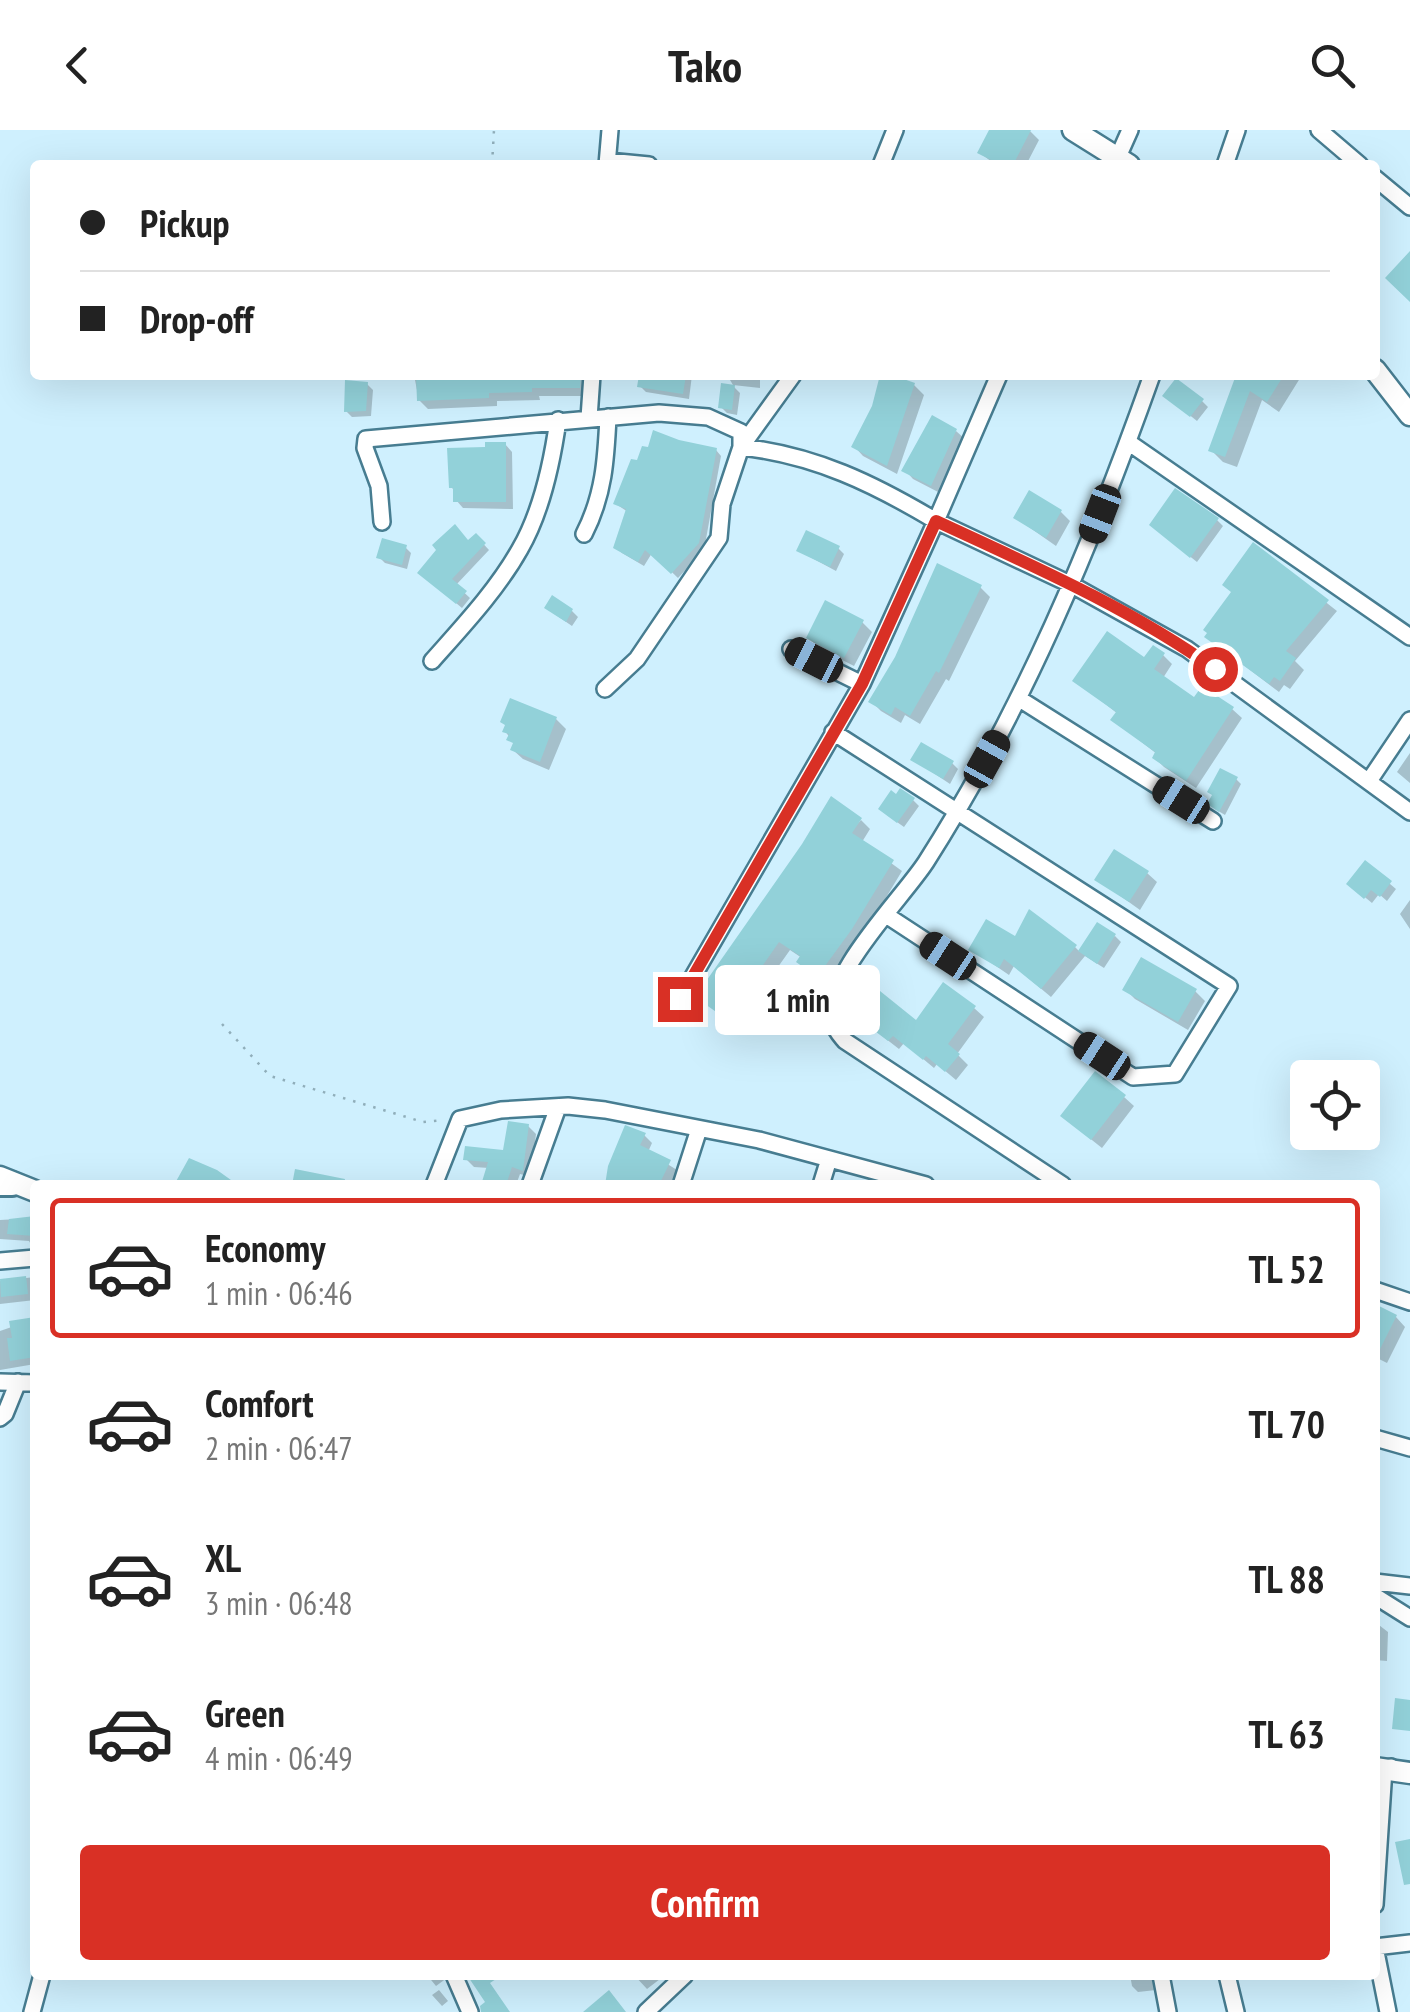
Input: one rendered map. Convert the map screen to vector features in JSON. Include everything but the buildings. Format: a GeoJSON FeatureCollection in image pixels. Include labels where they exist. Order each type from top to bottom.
{"type":"FeatureCollection","features":[{"type":"Feature","properties":{"kind":"street"},"geometry":{"type":"LineString","coordinates":[[608,160],[610,130]]}},
{"type":"Feature","properties":{"kind":"street"},"geometry":{"type":"LineString","coordinates":[[883,160],[894,130]]}},
{"type":"Feature","properties":{"kind":"street"},"geometry":{"type":"LineString","coordinates":[[1073,130],[1113,159],[1130,130]]}},
{"type":"Feature","properties":{"kind":"street"},"geometry":{"type":"LineString","coordinates":[[1227,160],[1236,130]]}},
{"type":"Feature","properties":{"kind":"street"},"geometry":{"type":"LineString","coordinates":[[1319,130],[1354,160]]}},
{"type":"Feature","properties":{"kind":"street"},"geometry":{"type":"LineString","coordinates":[[1380,182],[1410,208]]}},
{"type":"Feature","properties":{"kind":"street"},"geometry":{"type":"LineString","coordinates":[[1380,376],[1410,415]]}},
{"type":"Feature","properties":{"kind":"street"},"geometry":{"type":"LineString","coordinates":[[589,418],[592,380]]}},
{"type":"Feature","properties":{"kind":"street"},"geometry":{"type":"LineString","coordinates":[[741,447],[789,380]]}},
{"type":"Feature","properties":{"kind":"street"},"geometry":{"type":"LineString","coordinates":[[680,999],[862,684],[997,380]]}},
{"type":"Feature","properties":{"kind":"street"},"geometry":{"type":"LineString","coordinates":[[1056,1180],[845,1041],[832,1020],[834,1000],[854,958],[923,867],[958,811],[1018,698],[1072,585],[1150,380]]}},
{"type":"Feature","properties":{"kind":"street"},"geometry":{"type":"LineString","coordinates":[[382,522],[366,439],[659,413],[708,417],[742,432],[741,447],[722,504],[719,538],[637,658],[606,689]]}},
{"type":"Feature","properties":{"kind":"street"},"geometry":{"type":"LineString","coordinates":[[584,534],[606,469],[608,417]]}},
{"type":"Feature","properties":{"kind":"street"},"geometry":{"type":"LineString","coordinates":[[432,661],[522,548],[552,458],[558,420]]}},
{"type":"Feature","properties":{"kind":"street"},"geometry":{"type":"LineString","coordinates":[[1128,442],[1410,637]]}},
{"type":"Feature","properties":{"kind":"street"},"geometry":{"type":"LineString","coordinates":[[741,447],[822,465],[873,483],[936,521],[1072,585],[1187,649],[1410,812]]}},
{"type":"Feature","properties":{"kind":"street"},"geometry":{"type":"LineString","coordinates":[[790,648],[862,684]]}},
{"type":"Feature","properties":{"kind":"street"},"geometry":{"type":"LineString","coordinates":[[1018,698],[1213,820]]}},
{"type":"Feature","properties":{"kind":"street"},"geometry":{"type":"LineString","coordinates":[[1368,781],[1410,720]]}},
{"type":"Feature","properties":{"kind":"street"},"geometry":{"type":"LineString","coordinates":[[833,732],[1229,986],[1175,1074],[1133,1076],[886,915]]}},
{"type":"Feature","properties":{"kind":"street"},"geometry":{"type":"LineString","coordinates":[[532,1180],[558,1107]]}},
{"type":"Feature","properties":{"kind":"street"},"geometry":{"type":"LineString","coordinates":[[436,1180],[460,1119],[501,1110],[558,1107],[605,1110],[699,1128],[907,1180]]}},
{"type":"Feature","properties":{"kind":"street"},"geometry":{"type":"LineString","coordinates":[[682,1180],[699,1128]]}},
{"type":"Feature","properties":{"kind":"street"},"geometry":{"type":"LineString","coordinates":[[823,1180],[829,1159]]}},
{"type":"Feature","properties":{"kind":"street"},"geometry":{"type":"LineString","coordinates":[[4,1182],[30,1190]]}},
{"type":"Feature","properties":{"kind":"street"},"geometry":{"type":"LineString","coordinates":[[0,1261],[30,1258]]}},
{"type":"Feature","properties":{"kind":"street"},"geometry":{"type":"LineString","coordinates":[[1380,1292],[1410,1302]]}},
{"type":"Feature","properties":{"kind":"street"},"geometry":{"type":"LineString","coordinates":[[0,1382],[27,1383]]}},
{"type":"Feature","properties":{"kind":"street"},"geometry":{"type":"LineString","coordinates":[[0,1418],[27,1383]]}},
{"type":"Feature","properties":{"kind":"street"},"geometry":{"type":"LineString","coordinates":[[1380,1439],[1410,1448]]}},
{"type":"Feature","properties":{"kind":"street"},"geometry":{"type":"LineString","coordinates":[[1380,1583],[1410,1586]]}},
{"type":"Feature","properties":{"kind":"street"},"geometry":{"type":"LineString","coordinates":[[1380,1599],[1410,1618]]}},
{"type":"Feature","properties":{"kind":"street"},"geometry":{"type":"LineString","coordinates":[[1380,1769],[1410,1763]]}},
{"type":"Feature","properties":{"kind":"street"},"geometry":{"type":"LineString","coordinates":[[1380,1769],[1410,1772]]}},
{"type":"Feature","properties":{"kind":"street"},"geometry":{"type":"LineString","coordinates":[[1380,1947],[1410,1944]]}},
{"type":"Feature","properties":{"kind":"street"},"geometry":{"type":"LineString","coordinates":[[1380,1972],[1388,2012]]}},
{"type":"Feature","properties":{"kind":"street"},"geometry":{"type":"LineString","coordinates":[[32,2012],[41,1980]]}},
{"type":"Feature","properties":{"kind":"street"},"geometry":{"type":"LineString","coordinates":[[456,1980],[470,2012]]}},
{"type":"Feature","properties":{"kind":"street"},"geometry":{"type":"LineString","coordinates":[[646,2012],[680,1980]]}},
{"type":"Feature","properties":{"kind":"street"},"geometry":{"type":"LineString","coordinates":[[1162,1980],[1168,2012]]}},
{"type":"Feature","properties":{"kind":"street"},"geometry":{"type":"LineString","coordinates":[[1228,1980],[1236,2012]]}},
{"type":"Feature","properties":{"kind":"path"},"geometry":{"type":"LineString","coordinates":[[492,160],[494,130]]}},
{"type":"Feature","properties":{"kind":"path"},"geometry":{"type":"LineString","coordinates":[[222,1024],[270,1076],[422,1122],[460,1119]]}},
{"type":"Feature","properties":{"kind":"route"},"geometry":{"type":"LineString","coordinates":[[680,999],[862,684],[936,521],[1072,585],[1187,649],[1215,669]]}}]}
